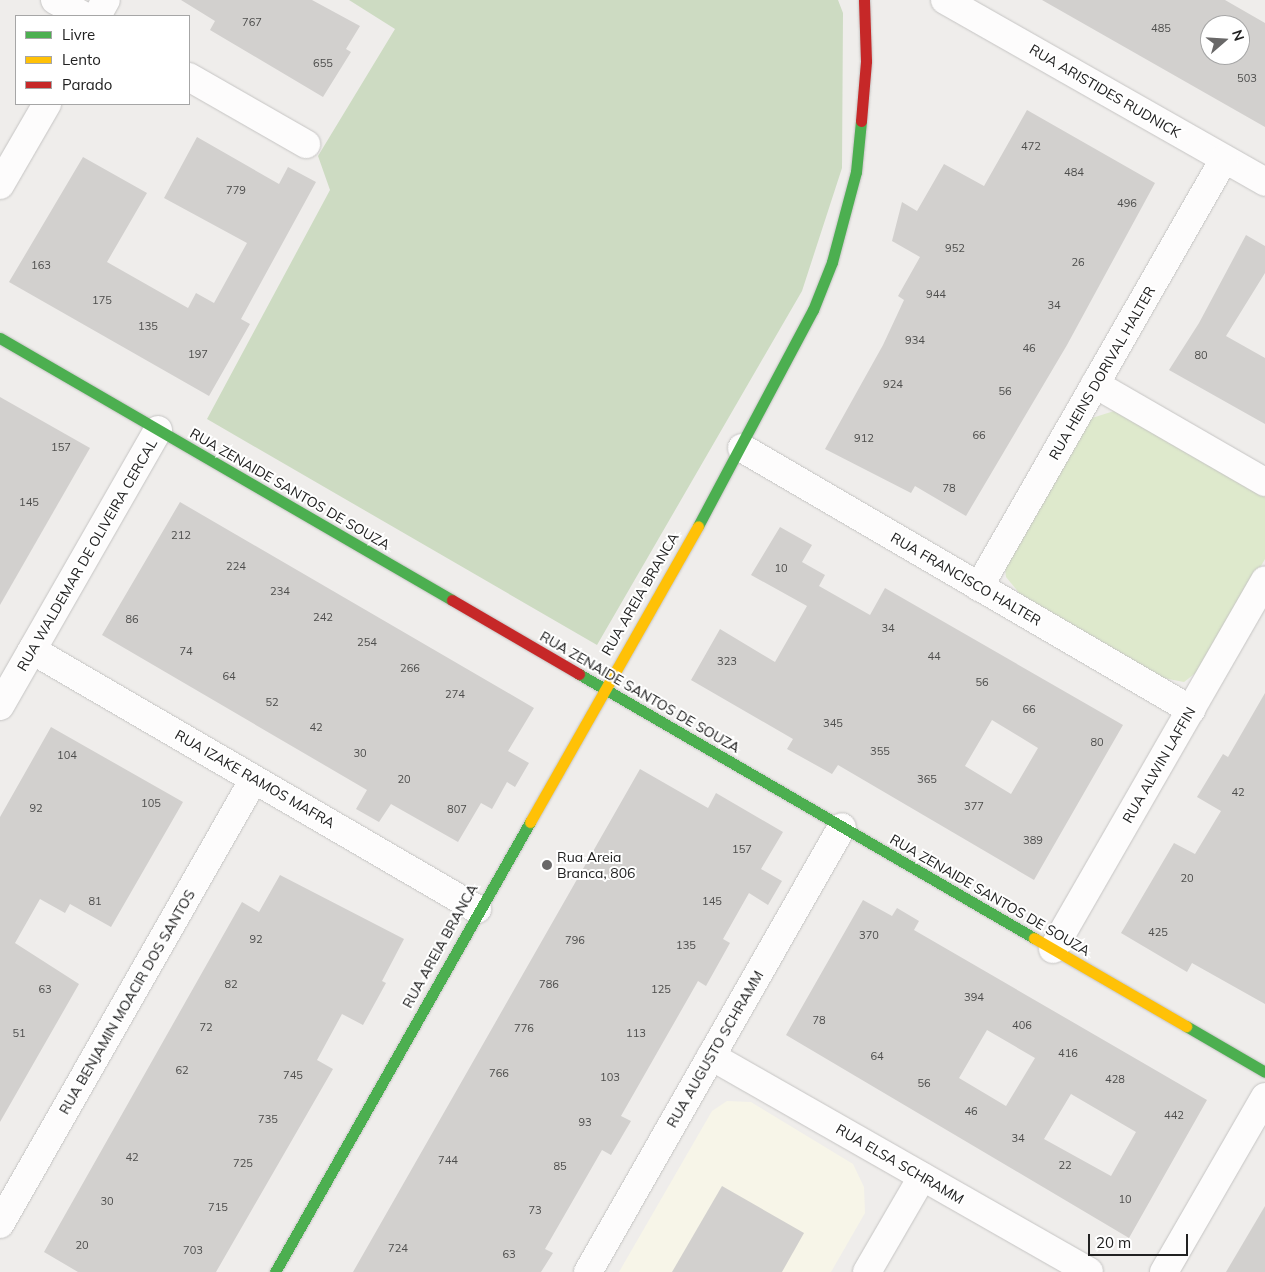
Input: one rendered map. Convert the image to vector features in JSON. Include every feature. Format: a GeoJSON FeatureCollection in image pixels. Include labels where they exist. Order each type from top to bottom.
{"type":"FeatureCollection","features":[{"type":"Feature","properties":{"kind":"street"},"geometry":{"type":"LineString","coordinates":[[55,0],[82,15]]}},
{"type":"Feature","properties":{"kind":"street"},"geometry":{"type":"LineString","coordinates":[[98,15],[106,0]]}},
{"type":"Feature","properties":{"kind":"street","name":"RUA AREIA BRANCA"},"geometry":{"type":"LineString","coordinates":[[276,1272],[477,909],[742,448],[813,310],[847,215],[863,119],[864,0]]}},
{"type":"Feature","properties":{"kind":"street","name":"RUA ARISTIDES RUDNICK"},"geometry":{"type":"LineString","coordinates":[[945,0],[1265,182]]}},
{"type":"Feature","properties":{"kind":"street"},"geometry":{"type":"LineString","coordinates":[[190,78],[306,144]]}},
{"type":"Feature","properties":{"kind":"street"},"geometry":{"type":"LineString","coordinates":[[0,185],[45,105]]}},
{"type":"Feature","properties":{"kind":"street","name":"RUA HEINS DORIVAL HALTER"},"geometry":{"type":"LineString","coordinates":[[979,587],[1224,159]]}},
{"type":"Feature","properties":{"kind":"street","name":"RUA ZENAIDE SANTOS DE SOUZA"},"geometry":{"type":"LineString","coordinates":[[0,338],[1265,1072]]}},
{"type":"Feature","properties":{"kind":"street"},"geometry":{"type":"LineString","coordinates":[[1095,384],[1265,482]]}},
{"type":"Feature","properties":{"kind":"street","name":"RUA WALDEMAR DE OLIVEIRA CERCAL"},"geometry":{"type":"LineString","coordinates":[[0,706],[158,430]]}},
{"type":"Feature","properties":{"kind":"street","name":"RUA FRANCISCO HALTER"},"geometry":{"type":"LineString","coordinates":[[742,448],[1191,710]]}},
{"type":"Feature","properties":{"kind":"street","name":"RUA ALWIN LAFFIN"},"geometry":{"type":"LineString","coordinates":[[1053,949],[1265,581]]}},
{"type":"Feature","properties":{"kind":"street","name":"RUA IZAKE RAMOS MAFRA"},"geometry":{"type":"LineString","coordinates":[[32,650],[477,909]]}},
{"type":"Feature","properties":{"kind":"street","name":"RUA BENJAMIN MOACIR DOS SANTOS"},"geometry":{"type":"LineString","coordinates":[[0,1224],[254,779]]}},
{"type":"Feature","properties":{"kind":"street","name":"RUA AUGUSTO SCHRAMM"},"geometry":{"type":"LineString","coordinates":[[588,1272],[842,827]]}},
{"type":"Feature","properties":{"kind":"street","name":"RUA ELSA SCHRAMM"},"geometry":{"type":"LineString","coordinates":[[711,1056],[1088,1272]]}},
{"type":"Feature","properties":{"kind":"street"},"geometry":{"type":"LineString","coordinates":[[1164,1272],[1265,1097]]}},
{"type":"Feature","properties":{"kind":"street"},"geometry":{"type":"LineString","coordinates":[[867,1272],[922,1177]]}},
{"type":"Feature","properties":{"kind":"shaded area"},"geometry":{"type":"Polygon","coordinates":[[[727,1101],[751,1102],[853,1164],[864,1187],[865,1213],[831,1272],[619,1272],[712,1111],[727,1101]]]}},
{"type":"Feature","properties":{"kind":"green space"},"geometry":{"type":"Polygon","coordinates":[[[349,0],[838,0],[843,13],[842,168],[802,291],[597,645],[207,419],[330,190],[318,156],[395,29],[349,0]]]}},
{"type":"Feature","properties":{"kind":"green space"},"geometry":{"type":"Polygon","coordinates":[[[1114,411],[1265,492],[1265,559],[1202,668],[1184,682],[1163,678],[1020,594],[1006,577],[1005,568],[1089,419],[1114,411]]]}},
{"type":"Feature","properties":{"kind":"building"},"geometry":{"type":"Polygon","coordinates":[[[181,0],[312,0],[360,26],[346,49],[351,52],[323,97],[210,30],[215,21],[181,0]]]}},
{"type":"Feature","properties":{"kind":"building"},"geometry":{"type":"Polygon","coordinates":[[[1042,0],[1225,0],[1265,23],[1265,127],[1042,0]]]}},
{"type":"Feature","properties":{"kind":"building"},"geometry":{"type":"Polygon","coordinates":[[[1027,110],[1155,183],[1067,345],[966,516],[915,486],[911,493],[825,449],[883,345],[904,300],[898,296],[920,257],[892,241],[902,202],[917,211],[944,164],[984,186],[1027,110]]]}},
{"type":"Feature","properties":{"kind":"building"},"geometry":{"type":"Polygon","coordinates":[[[197,137],[279,184],[288,167],[316,182],[241,319],[250,324],[209,396],[9,282],[83,157],[147,193],[107,262],[188,308],[196,293],[214,303],[247,243],[164,198],[197,137]]]}},
{"type":"Feature","properties":{"kind":"building"},"geometry":{"type":"Polygon","coordinates":[[[1246,235],[1265,246],[1265,273],[1226,336],[1265,358],[1265,424],[1169,370],[1199,323],[1246,235]]]}},
{"type":"Feature","properties":{"kind":"building"},"geometry":{"type":"Polygon","coordinates":[[[0,397],[90,448],[0,605],[0,397]]]}},
{"type":"Feature","properties":{"kind":"building"},"geometry":{"type":"Polygon","coordinates":[[[180,502],[534,708],[508,751],[529,763],[515,787],[507,782],[492,809],[481,803],[458,842],[391,804],[379,822],[356,809],[367,790],[102,635],[180,502]]]}},
{"type":"Feature","properties":{"kind":"building"},"geometry":{"type":"Polygon","coordinates":[[[780,527],[812,545],[802,562],[825,575],[819,586],[870,615],[885,588],[1123,725],[1034,880],[838,765],[832,774],[787,749],[793,739],[691,680],[720,629],[775,662],[807,606],[751,575],[780,527]],[[992,720],[965,766],[1011,794],[1038,748],[992,720]]]}},
{"type":"Feature","properties":{"kind":"building"},"geometry":{"type":"Polygon","coordinates":[[[1265,693],[1265,1004],[1192,963],[1187,972],[1121,933],[1174,843],[1195,854],[1221,811],[1197,797],[1223,754],[1228,757],[1265,693]]]}},
{"type":"Feature","properties":{"kind":"building"},"geometry":{"type":"Polygon","coordinates":[[[51,727],[183,802],[111,927],[70,904],[65,913],[40,899],[15,943],[79,984],[0,1122],[0,817],[51,727]]]}},
{"type":"Feature","properties":{"kind":"building"},"geometry":{"type":"Polygon","coordinates":[[[640,769],[708,808],[716,793],[783,832],[761,869],[782,881],[768,905],[749,893],[723,939],[730,943],[706,986],[698,981],[621,1116],[631,1121],[611,1155],[602,1150],[545,1249],[553,1253],[541,1272],[353,1272],[640,769]]]}},
{"type":"Feature","properties":{"kind":"building"},"geometry":{"type":"Polygon","coordinates":[[[280,875],[404,939],[382,981],[386,983],[363,1025],[342,1014],[317,1060],[333,1069],[216,1272],[78,1272],[44,1252],[242,902],[259,912],[280,875]]]}},
{"type":"Feature","properties":{"kind":"building"},"geometry":{"type":"Polygon","coordinates":[[[863,900],[892,916],[897,908],[919,921],[914,930],[1207,1100],[1129,1238],[786,1035],[863,900]],[[987,1030],[959,1078],[1006,1106],[1035,1058],[987,1030]],[[1071,1094],[1044,1139],[1111,1176],[1136,1132],[1071,1094]]]}},
{"type":"Feature","properties":{"kind":"building"},"geometry":{"type":"Polygon","coordinates":[[[722,1186],[804,1233],[782,1272],[672,1272],[722,1186]]]}},
{"type":"Feature","properties":{"kind":"building"},"geometry":{"type":"Polygon","coordinates":[[[1265,1206],[1265,1272],[1226,1272],[1265,1206]]]}},
{"type":"Feature","properties":{"kind":"traffic: fast"},"geometry":{"type":"LineString","coordinates":[[698,526],[813,310],[832,262],[856,172],[861,121]]}},
{"type":"Feature","properties":{"kind":"traffic: fast"},"geometry":{"type":"LineString","coordinates":[[0,338],[452,600]]}},
{"type":"Feature","properties":{"kind":"traffic: fast"},"geometry":{"type":"LineString","coordinates":[[579,674],[1034,938]]}},
{"type":"Feature","properties":{"kind":"traffic: fast"},"geometry":{"type":"LineString","coordinates":[[275,1272],[530,822]]}},
{"type":"Feature","properties":{"kind":"traffic: fast"},"geometry":{"type":"LineString","coordinates":[[1186,1026],[1265,1072]]}},
{"type":"Feature","properties":{"kind":"traffic: slow"},"geometry":{"type":"LineString","coordinates":[[530,822],[698,526]]}},
{"type":"Feature","properties":{"kind":"traffic: slow"},"geometry":{"type":"LineString","coordinates":[[1034,938],[1186,1026]]}},
{"type":"Feature","properties":{"kind":"traffic: jam"},"geometry":{"type":"LineString","coordinates":[[861,121],[866,61],[864,0]]}},
{"type":"Feature","properties":{"kind":"traffic: jam"},"geometry":{"type":"LineString","coordinates":[[452,600],[579,674]]}},
{"type":"Feature","properties":{"kind":"place","name":"Rua Areia Branca, 806"},"geometry":{"type":"Point","coordinates":[547,865]}}]}
